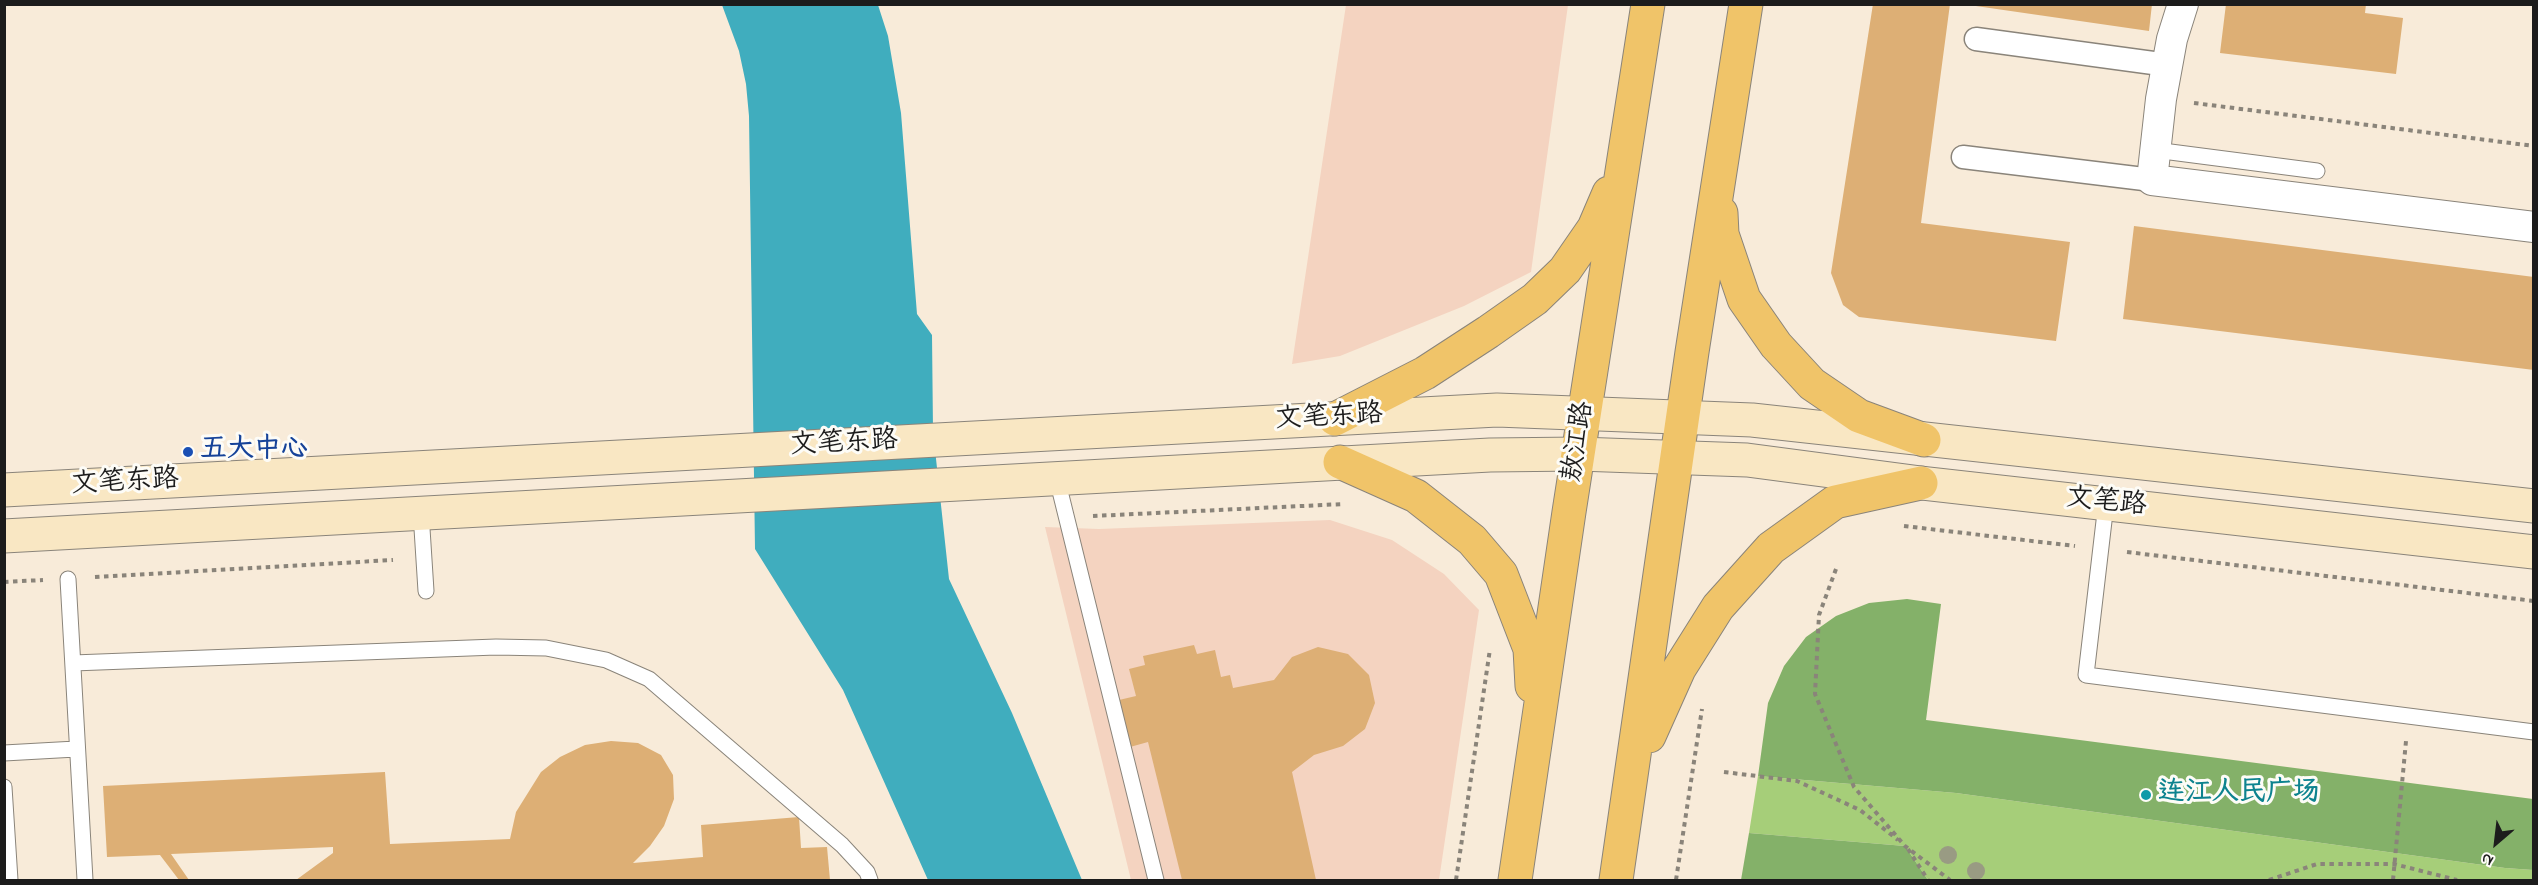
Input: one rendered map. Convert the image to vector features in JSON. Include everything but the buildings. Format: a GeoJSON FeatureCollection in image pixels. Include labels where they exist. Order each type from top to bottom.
{"type":"FeatureCollection","features":[{"type":"Feature","properties":{"kind":"main road","name":"敖江路"},"geometry":{"type":"LineString","coordinates":[[1515,880],[1648,4]]}},
{"type":"Feature","properties":{"kind":"main road"},"geometry":{"type":"LineString","coordinates":[[1616,880],[1683,416],[1746,4]]}},
{"type":"Feature","properties":{"kind":"main road"},"geometry":{"type":"LineString","coordinates":[[1335,419],[1425,373],[1488,333],[1535,298],[1565,270],[1594,228],[1626,153]]}},
{"type":"Feature","properties":{"kind":"main road"},"geometry":{"type":"LineString","coordinates":[[1719,175],[1722,234],[1744,299],[1776,345],[1812,384],[1859,416],[1924,440]]}},
{"type":"Feature","properties":{"kind":"main road","name":"文笔东路"},"geometry":{"type":"LineString","coordinates":[[4,490],[1497,410],[1683,416]]}},
{"type":"Feature","properties":{"kind":"main road","name":"文笔路"},"geometry":{"type":"LineString","coordinates":[[1683,416],[1752,420],[2534,506]]}},
{"type":"Feature","properties":{"kind":"main road","name":"文笔东路"},"geometry":{"type":"LineString","coordinates":[[4,536],[1490,455],[1579,454],[1678,458]]}},
{"type":"Feature","properties":{"kind":"main road","name":"文笔路"},"geometry":{"type":"LineString","coordinates":[[1678,458],[1747,460],[1921,483],[2534,552]]}},
{"type":"Feature","properties":{"kind":"main road"},"geometry":{"type":"LineString","coordinates":[[1340,462],[1416,496],[1472,540],[1501,574],[1530,649],[1533,700],[1528,791]]}},
{"type":"Feature","properties":{"kind":"main road"},"geometry":{"type":"LineString","coordinates":[[1626,812],[1649,734],[1679,669],[1718,607],[1771,548],[1835,502],[1921,483]]}},
{"type":"Feature","properties":{"kind":"street"},"geometry":{"type":"LineString","coordinates":[[2152,180],[2161,99],[2183,4]]}},
{"type":"Feature","properties":{"kind":"street"},"geometry":{"type":"LineString","coordinates":[[1976,39],[2168,65]]}},
{"type":"Feature","properties":{"kind":"street"},"geometry":{"type":"LineString","coordinates":[[1963,157],[2534,227]]}},
{"type":"Feature","properties":{"kind":"lane"},"geometry":{"type":"LineString","coordinates":[[2156,150],[2318,171]]}},
{"type":"Feature","properties":{"kind":"lane"},"geometry":{"type":"LineString","coordinates":[[1057,479],[1156,880]]}},
{"type":"Feature","properties":{"kind":"lane"},"geometry":{"type":"LineString","coordinates":[[2106,504],[2086,675],[2534,732]]}},
{"type":"Feature","properties":{"kind":"lane"},"geometry":{"type":"LineString","coordinates":[[421,513],[426,591]]}},
{"type":"Feature","properties":{"kind":"lane"},"geometry":{"type":"LineString","coordinates":[[68,579],[85,880]]}},
{"type":"Feature","properties":{"kind":"lane"},"geometry":{"type":"LineString","coordinates":[[73,663],[496,647],[546,648],[606,660],[649,679],[842,845],[867,872],[870,880]]}},
{"type":"Feature","properties":{"kind":"lane"},"geometry":{"type":"LineString","coordinates":[[4,753],[76,749]]}},
{"type":"Feature","properties":{"kind":"lane"},"geometry":{"type":"LineString","coordinates":[[4,787],[10,880]]}},
{"type":"Feature","properties":{"kind":"path"},"geometry":{"type":"LineString","coordinates":[[2161,99],[2534,146]]}},
{"type":"Feature","properties":{"kind":"path"},"geometry":{"type":"LineString","coordinates":[[1066,516],[1168,514],[1353,503]]}},
{"type":"Feature","properties":{"kind":"path"},"geometry":{"type":"LineString","coordinates":[[1899,525],[2534,601]]}},
{"type":"Feature","properties":{"kind":"path"},"geometry":{"type":"LineString","coordinates":[[4,582],[393,560]]}},
{"type":"Feature","properties":{"kind":"path"},"geometry":{"type":"LineString","coordinates":[[1836,569],[1819,615],[1815,694],[1854,787],[1905,846],[1928,880]]}},
{"type":"Feature","properties":{"kind":"path"},"geometry":{"type":"LineString","coordinates":[[1456,880],[1491,645]]}},
{"type":"Feature","properties":{"kind":"path"},"geometry":{"type":"LineString","coordinates":[[1676,880],[1704,698]]}},
{"type":"Feature","properties":{"kind":"path"},"geometry":{"type":"LineString","coordinates":[[2393,880],[2408,716]]}},
{"type":"Feature","properties":{"kind":"path"},"geometry":{"type":"LineString","coordinates":[[1724,772],[1797,781],[1860,810],[1950,880]]}},
{"type":"Feature","properties":{"kind":"path"},"geometry":{"type":"LineString","coordinates":[[2269,880],[2317,864],[2394,864],[2457,880]]}},
{"type":"Feature","properties":{"kind":"shaded area"},"geometry":{"type":"Polygon","coordinates":[[[1346,5],[1568,5],[1531,272],[1464,306],[1340,356],[1292,364],[1346,5]]]}},
{"type":"Feature","properties":{"kind":"shaded area"},"geometry":{"type":"Polygon","coordinates":[[[1330,520],[1392,540],[1444,574],[1479,610],[1439,880],[1131,880],[1045,527],[1099,529],[1330,520]]]}},
{"type":"Feature","properties":{"kind":"green space"},"geometry":{"type":"Polygon","coordinates":[[[1907,599],[1941,604],[1926,720],[2533,799],[2533,870],[1956,793],[1758,776],[1768,703],[1784,666],[1806,637],[1836,616],[1869,603],[1907,599]]]}},
{"type":"Feature","properties":{"kind":"green space"},"geometry":{"type":"Polygon","coordinates":[[[1758,776],[1956,793],[2533,870],[2533,880],[1928,880],[1905,846],[1749,833],[1758,776]]]}},
{"type":"Feature","properties":{"kind":"green space"},"geometry":{"type":"Polygon","coordinates":[[[1749,833],[1905,846],[1928,880],[1741,880],[1749,833]]]}},
{"type":"Feature","properties":{"kind":"water"},"geometry":{"type":"Polygon","coordinates":[[[722,5],[878,5],[888,36],[901,113],[917,314],[932,335],[933,431],[949,579],[1012,713],[1082,880],[928,880],[843,690],[755,549],[749,116],[746,84],[739,51],[722,5]]]}},
{"type":"Feature","properties":{"kind":"place","name":"五大中心"},"geometry":{"type":"Point","coordinates":[188,452]}},
{"type":"Feature","properties":{"kind":"place","name":"连江人民广场"},"geometry":{"type":"Point","coordinates":[2146,795]}}]}
